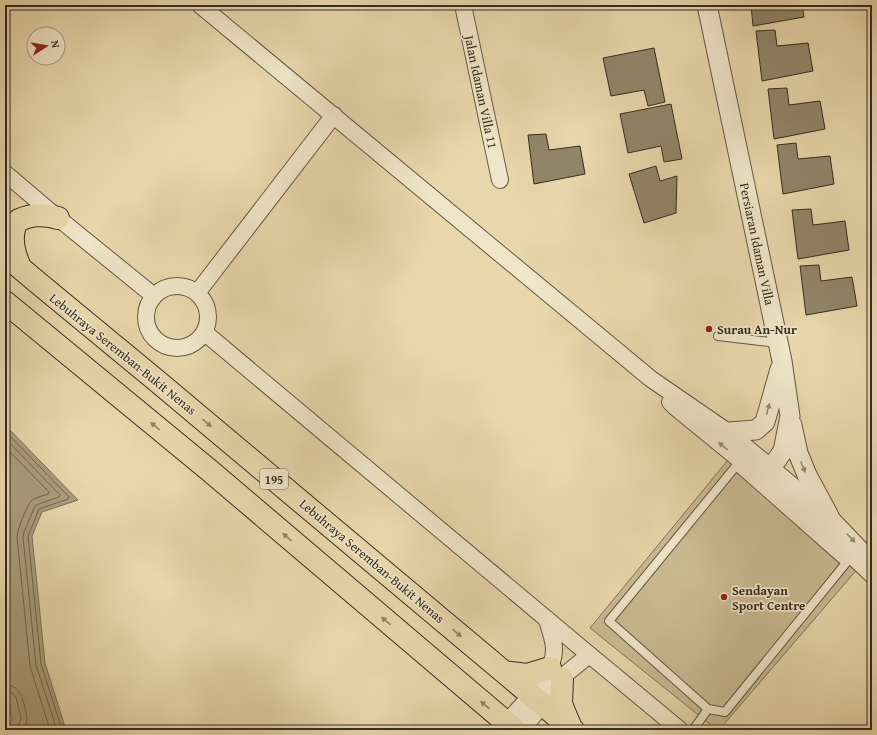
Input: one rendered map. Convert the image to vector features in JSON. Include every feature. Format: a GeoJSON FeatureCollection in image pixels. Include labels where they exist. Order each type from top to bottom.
{"type":"FeatureCollection","features":[{"type":"Feature","properties":{"kind":"highway"},"geometry":{"type":"LineString","coordinates":[[12,261],[16,256],[13,243],[14,229],[19,220],[30,216],[46,215],[58,218]]}},
{"type":"Feature","properties":{"kind":"highway","name":"Lebuhraya Seremban-Bukit Nenas"},"geometry":{"type":"LineString","coordinates":[[12,261],[572,729]]}},
{"type":"Feature","properties":{"kind":"highway","name":"195"},"geometry":{"type":"LineString","coordinates":[[5,302],[215,476],[514,728]]}},
{"type":"Feature","properties":{"kind":"highway"},"geometry":{"type":"LineString","coordinates":[[504,672],[527,675],[556,673],[561,704],[572,729]]}},
{"type":"Feature","properties":{"kind":"street"},"geometry":{"type":"LineString","coordinates":[[200,5],[651,379],[728,432],[759,473],[829,516]]}},
{"type":"Feature","properties":{"kind":"street","name":"Jalan Idaman Villa 11"},"geometry":{"type":"LineString","coordinates":[[463,5],[500,180]]}},
{"type":"Feature","properties":{"kind":"street","name":"Persiaran Idaman Villa"},"geometry":{"type":"LineString","coordinates":[[707,5],[780,352],[790,416],[784,450],[759,473]]}},
{"type":"Feature","properties":{"kind":"street"},"geometry":{"type":"LineString","coordinates":[[197,293],[334,115]]}},
{"type":"Feature","properties":{"kind":"street"},"geometry":{"type":"LineString","coordinates":[[5,173],[154,296]]}},
{"type":"Feature","properties":{"kind":"street"},"geometry":{"type":"LineString","coordinates":[[180,286],[189,288],[197,293],[207,311],[207,322],[204,332],[190,345],[181,348],[172,348],[163,345],[149,332],[146,322],[147,308],[154,296],[161,290],[180,286]]}},
{"type":"Feature","properties":{"kind":"street"},"geometry":{"type":"LineString","coordinates":[[204,332],[680,730]]}},
{"type":"Feature","properties":{"kind":"street"},"geometry":{"type":"LineString","coordinates":[[728,432],[756,430],[765,422],[780,352]]}},
{"type":"Feature","properties":{"kind":"street"},"geometry":{"type":"LineString","coordinates":[[651,379],[675,407],[759,473],[850,560],[872,575]]}},
{"type":"Feature","properties":{"kind":"street"},"geometry":{"type":"LineString","coordinates":[[790,416],[798,453],[806,475],[829,516],[872,561]]}},
{"type":"Feature","properties":{"kind":"street"},"geometry":{"type":"LineString","coordinates":[[547,619],[554,649],[552,662],[556,673]]}},
{"type":"Feature","properties":{"kind":"street"},"geometry":{"type":"LineString","coordinates":[[514,728],[537,700],[545,677],[556,673],[567,673],[589,655]]}},
{"type":"Feature","properties":{"kind":"lane"},"geometry":{"type":"LineString","coordinates":[[718,336],[780,352]]}},
{"type":"Feature","properties":{"kind":"lane"},"geometry":{"type":"LineString","coordinates":[[759,473],[736,466],[609,621],[708,709],[725,712],[850,560]]}},
{"type":"Feature","properties":{"kind":"lane"},"geometry":{"type":"LineString","coordinates":[[693,730],[708,709]]}},
{"type":"Feature","properties":{"kind":"shaded area","name":"Sendayan Sport Centre"},"geometry":{"type":"Polygon","coordinates":[[[732,455],[860,566],[719,730],[717,730],[590,628],[732,455]]]}},
{"type":"Feature","properties":{"kind":"water"},"geometry":{"type":"Polygon","coordinates":[[[5,425],[78,500],[42,512],[32,536],[45,663],[66,730],[8,730],[12,718],[5,693],[5,425]]]}},
{"type":"Feature","properties":{"kind":"building"},"geometry":{"type":"Polygon","coordinates":[[[751,5],[802,5],[804,17],[753,26],[751,5]]]}},
{"type":"Feature","properties":{"kind":"building"},"geometry":{"type":"Polygon","coordinates":[[[775,30],[777,46],[808,43],[813,71],[762,81],[756,31],[775,30]]]}},
{"type":"Feature","properties":{"kind":"building"},"geometry":{"type":"Polygon","coordinates":[[[654,48],[665,102],[648,106],[644,90],[611,96],[603,58],[654,48]]]}},
{"type":"Feature","properties":{"kind":"building"},"geometry":{"type":"Polygon","coordinates":[[[787,88],[789,105],[820,101],[825,129],[774,139],[768,89],[787,88]]]}},
{"type":"Feature","properties":{"kind":"building"},"geometry":{"type":"Polygon","coordinates":[[[671,104],[682,159],[664,162],[661,146],[628,153],[620,114],[671,104]]]}},
{"type":"Feature","properties":{"kind":"building"},"geometry":{"type":"Polygon","coordinates":[[[546,134],[549,150],[580,146],[585,174],[534,184],[528,135],[546,134]]]}},
{"type":"Feature","properties":{"kind":"building"},"geometry":{"type":"Polygon","coordinates":[[[796,143],[798,159],[830,156],[834,184],[783,194],[777,145],[796,143]]]}},
{"type":"Feature","properties":{"kind":"building"},"geometry":{"type":"Polygon","coordinates":[[[656,166],[660,181],[677,176],[676,213],[644,223],[629,174],[656,166]]]}},
{"type":"Feature","properties":{"kind":"building"},"geometry":{"type":"Polygon","coordinates":[[[811,209],[813,225],[845,221],[849,250],[798,259],[792,210],[811,209]]]}},
{"type":"Feature","properties":{"kind":"building"},"geometry":{"type":"Polygon","coordinates":[[[819,265],[821,281],[852,277],[857,306],[806,315],[800,266],[819,265]]]}},
{"type":"Feature","properties":{"kind":"place","name":"Surau An-Nur"},"geometry":{"type":"Point","coordinates":[709,329]}},
{"type":"Feature","properties":{"kind":"place","name":"Sendayan Sport Centre"},"geometry":{"type":"Point","coordinates":[724,597]}}]}
